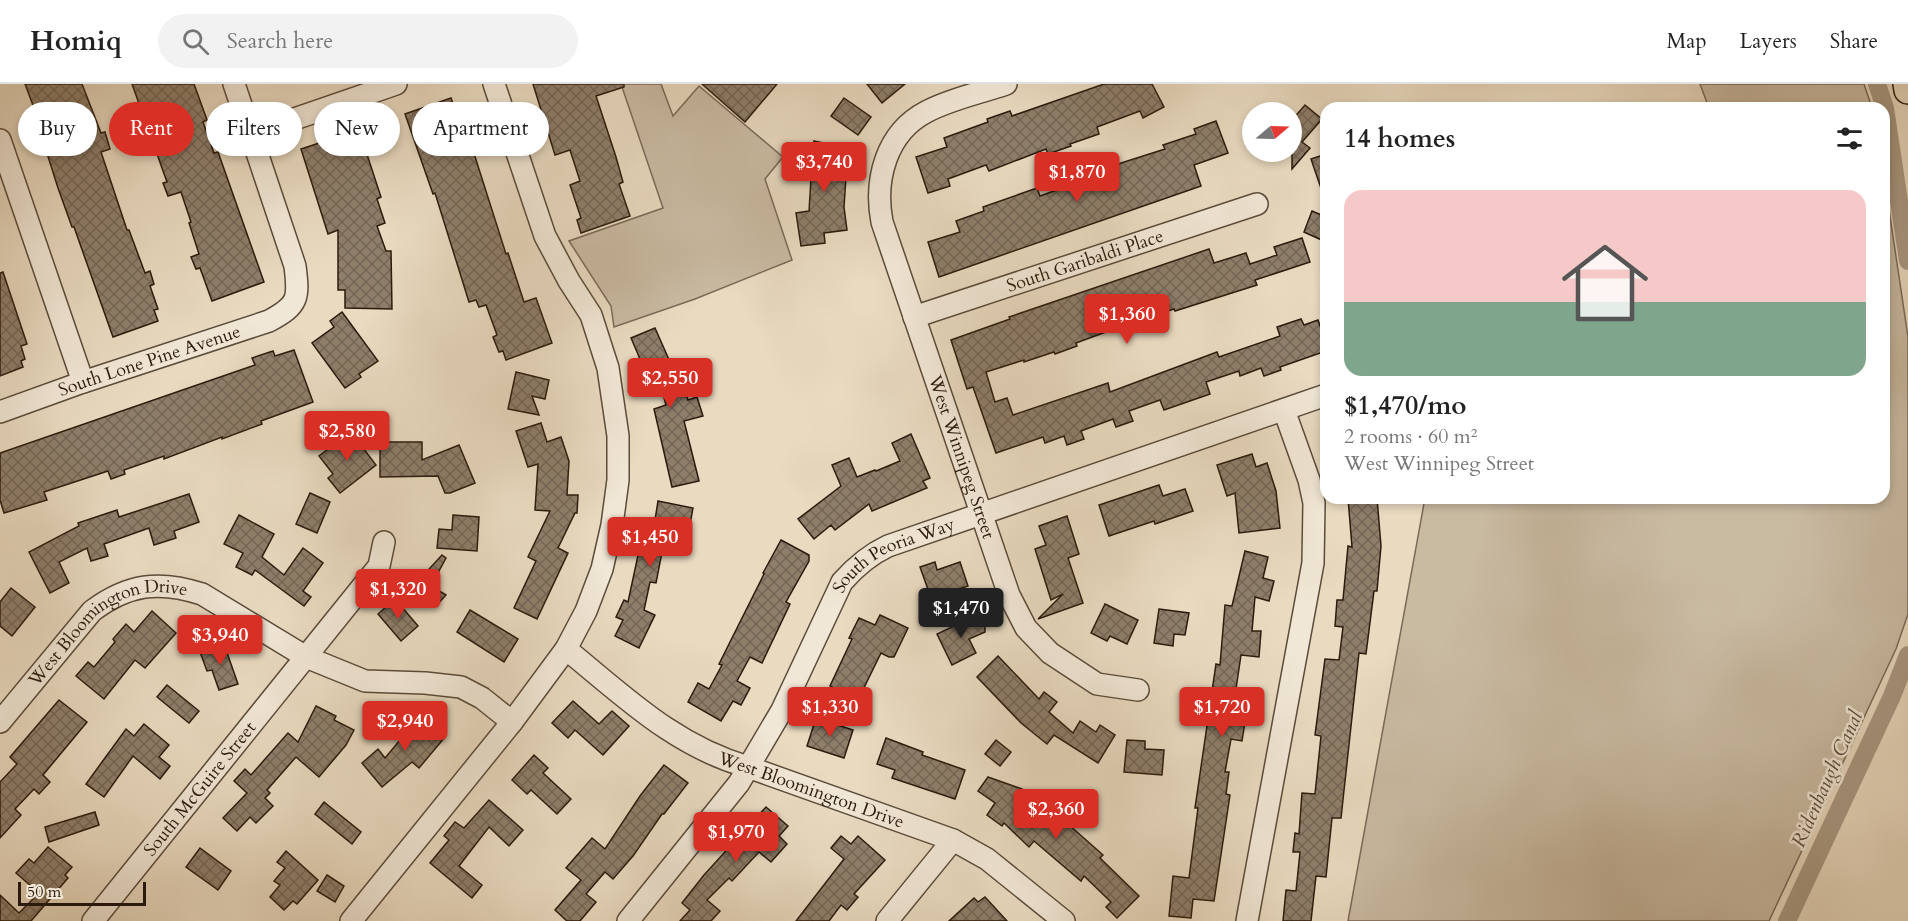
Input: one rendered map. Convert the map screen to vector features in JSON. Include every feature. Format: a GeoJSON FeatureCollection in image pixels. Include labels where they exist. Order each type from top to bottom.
{"type":"FeatureCollection","features":[{"type":"Feature","properties":{"kind":"main road"},"geometry":{"type":"LineString","coordinates":[[1907,84],[1908,90]]}},
{"type":"Feature","properties":{"kind":"street"},"geometry":{"type":"LineString","coordinates":[[234,84],[240,102]]}},
{"type":"Feature","properties":{"kind":"street"},"geometry":{"type":"LineString","coordinates":[[302,116],[396,84]]}},
{"type":"Feature","properties":{"kind":"street"},"geometry":{"type":"LineString","coordinates":[[351,921],[512,722],[566,649],[586,611],[602,569],[612,525],[618,469],[618,436],[608,368],[591,315],[569,281],[545,236],[495,84]]}},
{"type":"Feature","properties":{"kind":"street","name":"West Winnipeg Street"},"geometry":{"type":"LineString","coordinates":[[1006,84],[926,112],[900,134],[886,158],[880,180],[879,205],[882,222],[1009,595],[1026,628],[1050,653],[1097,684],[1137,690]]}},
{"type":"Feature","properties":{"kind":"street"},"geometry":{"type":"LineString","coordinates":[[0,140],[83,382]]}},
{"type":"Feature","properties":{"kind":"street","name":"South Lone Pine Avenue"},"geometry":{"type":"LineString","coordinates":[[0,412],[83,382],[269,321],[284,313],[293,303],[298,291],[295,266],[258,156]]}},
{"type":"Feature","properties":{"kind":"street","name":"South Garibaldi Place"},"geometry":{"type":"LineString","coordinates":[[914,317],[1257,204]]}},
{"type":"Feature","properties":{"kind":"street","name":"South Peoria Way"},"geometry":{"type":"LineString","coordinates":[[628,921],[739,783],[782,710],[842,582],[870,555],[888,546],[1320,397]]}},
{"type":"Feature","properties":{"kind":"street"},"geometry":{"type":"LineString","coordinates":[[1247,921],[1313,563],[1314,503],[1309,480],[1284,410]]}},
{"type":"Feature","properties":{"kind":"street","name":"South McGuire Street"},"geometry":{"type":"LineString","coordinates":[[93,921],[380,566],[384,542]]}},
{"type":"Feature","properties":{"kind":"street","name":"West Bloomington Drive"},"geometry":{"type":"LineString","coordinates":[[4,710],[92,610],[107,599],[125,591],[144,586],[164,585],[202,594],[306,657],[365,681],[461,687],[482,698],[512,722]]}},
{"type":"Feature","properties":{"kind":"street","name":"West Bloomington Drive"},"geometry":{"type":"LineString","coordinates":[[566,649],[669,731],[721,759],[953,840],[987,859],[1064,921]]}},
{"type":"Feature","properties":{"kind":"street"},"geometry":{"type":"LineString","coordinates":[[887,921],[953,840]]}},
{"type":"Feature","properties":{"kind":"shaded area"},"geometry":{"type":"Polygon","coordinates":[[[621,84],[661,84],[673,116],[699,86],[783,157],[765,179],[792,260],[695,299],[614,327],[611,306],[569,241],[663,208],[621,84]]]}},
{"type":"Feature","properties":{"kind":"shaded area"},"geometry":{"type":"Polygon","coordinates":[[[1700,84],[1864,84],[1870,102],[1707,102],[1700,84]]]}},
{"type":"Feature","properties":{"kind":"shaded area"},"geometry":{"type":"Polygon","coordinates":[[[1890,216],[1908,337],[1908,614],[1896,649],[1769,921],[1348,921],[1424,504],[1890,504],[1890,216]]]}},
{"type":"Feature","properties":{"kind":"building"},"geometry":{"type":"Polygon","coordinates":[[[25,84],[82,84],[89,102],[32,102],[25,84]]]}},
{"type":"Feature","properties":{"kind":"building"},"geometry":{"type":"Polygon","coordinates":[[[132,84],[194,84],[206,117],[203,122],[206,130],[206,156],[219,156],[264,282],[212,301],[200,268],[196,269],[191,257],[199,254],[181,192],[168,196],[163,183],[167,182],[158,156],[194,156],[194,102],[138,102],[132,84]]]}},
{"type":"Feature","properties":{"kind":"building"},"geometry":{"type":"Polygon","coordinates":[[[533,84],[624,84],[624,87],[596,96],[616,157],[623,182],[619,184],[630,216],[581,233],[577,220],[581,218],[570,185],[580,181],[570,150],[555,155],[549,136],[549,102],[539,102],[533,84]]]}},
{"type":"Feature","properties":{"kind":"building"},"geometry":{"type":"Polygon","coordinates":[[[702,84],[777,84],[745,122],[702,84]]]}},
{"type":"Feature","properties":{"kind":"building"},"geometry":{"type":"Polygon","coordinates":[[[867,84],[905,84],[882,103],[867,84]]]}},
{"type":"Feature","properties":{"kind":"building"},"geometry":{"type":"Polygon","coordinates":[[[1104,84],[1152,84],[1164,107],[1143,118],[1140,111],[1097,127],[1099,134],[1048,154],[1046,149],[989,171],[986,165],[948,179],[950,186],[928,193],[916,157],[947,147],[944,138],[988,122],[987,119],[1010,111],[1012,116],[1104,84]]]}},
{"type":"Feature","properties":{"kind":"building"},"geometry":{"type":"Polygon","coordinates":[[[451,98],[452,102],[440,102],[451,98]]]}},
{"type":"Feature","properties":{"kind":"building"},"geometry":{"type":"Polygon","coordinates":[[[844,98],[871,117],[858,135],[831,116],[844,98]]]}},
{"type":"Feature","properties":{"kind":"building"},"geometry":{"type":"Polygon","coordinates":[[[1305,105],[1320,117],[1320,121],[1302,142],[1302,108],[1305,105]]]}},
{"type":"Feature","properties":{"kind":"building"},"geometry":{"type":"Polygon","coordinates":[[[412,112],[412,134],[405,114],[412,112]]]}},
{"type":"Feature","properties":{"kind":"building"},"geometry":{"type":"Polygon","coordinates":[[[1216,121],[1228,153],[1194,165],[1201,186],[939,277],[928,242],[960,232],[956,221],[984,211],[983,207],[1037,188],[1040,196],[1076,183],[1074,178],[1165,149],[1163,145],[1196,134],[1194,129],[1216,121]]]}},
{"type":"Feature","properties":{"kind":"building"},"geometry":{"type":"Polygon","coordinates":[[[97,123],[101,133],[105,132],[109,146],[109,149],[101,152],[127,230],[129,230],[145,273],[150,271],[154,284],[150,286],[158,309],[154,310],[158,321],[113,337],[48,156],[97,156],[97,123]]]}},
{"type":"Feature","properties":{"kind":"building"},"geometry":{"type":"Polygon","coordinates":[[[814,141],[848,148],[844,207],[847,230],[824,233],[825,243],[801,246],[796,213],[809,211],[812,162],[803,160],[806,145],[813,146],[814,141]]]}},
{"type":"Feature","properties":{"kind":"building"},"geometry":{"type":"Polygon","coordinates":[[[1302,142],[1310,148],[1302,157],[1302,142]]]}},
{"type":"Feature","properties":{"kind":"building"},"geometry":{"type":"Polygon","coordinates":[[[314,145],[314,156],[368,156],[381,197],[377,199],[385,223],[377,226],[386,251],[391,251],[392,309],[345,308],[345,290],[338,290],[338,230],[328,234],[302,149],[314,145]]]}},
{"type":"Feature","properties":{"kind":"building"},"geometry":{"type":"Polygon","coordinates":[[[420,156],[475,156],[524,302],[536,298],[552,343],[506,360],[503,351],[499,352],[493,337],[497,335],[486,305],[479,307],[476,300],[469,302],[435,193],[433,194],[420,156]]]}},
{"type":"Feature","properties":{"kind":"building"},"geometry":{"type":"Polygon","coordinates":[[[1320,156],[1320,185],[1311,159],[1320,156]]]}},
{"type":"Feature","properties":{"kind":"building"},"geometry":{"type":"Polygon","coordinates":[[[1312,211],[1320,214],[1320,239],[1304,232],[1312,211]]]}},
{"type":"Feature","properties":{"kind":"building"},"geometry":{"type":"Polygon","coordinates":[[[1302,238],[1310,262],[1255,280],[1257,285],[1137,321],[1138,325],[1116,332],[1114,329],[1076,343],[1077,346],[1055,354],[1054,352],[986,372],[995,402],[1007,398],[1013,415],[1108,383],[1110,392],[1217,352],[1219,357],[1280,336],[1277,327],[1301,319],[1304,325],[1318,320],[1320,353],[1280,367],[1281,370],[1264,376],[1261,368],[1240,376],[1239,371],[1206,382],[1210,394],[1164,410],[1160,400],[1129,411],[1133,421],[1116,427],[1113,419],[1081,431],[1084,439],[1067,445],[1064,436],[1045,443],[1043,437],[996,453],[973,387],[967,389],[951,340],[1010,319],[1009,317],[1209,249],[1214,263],[1246,253],[1250,264],[1277,255],[1274,247],[1302,238]]]}},
{"type":"Feature","properties":{"kind":"building"},"geometry":{"type":"Polygon","coordinates":[[[3,272],[27,344],[21,346],[25,359],[21,361],[23,367],[0,376],[0,273],[3,272]]]}},
{"type":"Feature","properties":{"kind":"building"},"geometry":{"type":"Polygon","coordinates":[[[342,312],[378,361],[359,374],[361,377],[345,388],[312,343],[334,327],[330,321],[342,312]]]}},
{"type":"Feature","properties":{"kind":"building"},"geometry":{"type":"Polygon","coordinates":[[[655,328],[682,389],[685,388],[688,400],[697,397],[703,416],[684,421],[699,481],[672,487],[654,409],[666,405],[658,376],[649,380],[631,338],[655,328]]]}},
{"type":"Feature","properties":{"kind":"building"},"geometry":{"type":"Polygon","coordinates":[[[294,350],[313,402],[261,421],[262,424],[222,439],[222,437],[164,459],[164,456],[124,470],[125,474],[111,479],[108,471],[44,492],[47,500],[4,513],[0,500],[0,453],[255,365],[252,358],[273,351],[275,356],[294,350]]]}},
{"type":"Feature","properties":{"kind":"building"},"geometry":{"type":"Polygon","coordinates":[[[516,372],[549,380],[545,399],[532,396],[539,415],[508,409],[516,372]]]}},
{"type":"Feature","properties":{"kind":"building"},"geometry":{"type":"Polygon","coordinates":[[[541,423],[547,442],[561,437],[569,461],[567,495],[578,495],[577,513],[558,548],[568,553],[537,619],[514,608],[536,561],[528,557],[550,511],[535,510],[538,464],[528,467],[516,431],[541,423]]]}},
{"type":"Feature","properties":{"kind":"building"},"geometry":{"type":"Polygon","coordinates":[[[351,432],[376,465],[340,493],[328,478],[333,474],[319,456],[351,432]]]}},
{"type":"Feature","properties":{"kind":"building"},"geometry":{"type":"Polygon","coordinates":[[[911,434],[930,478],[923,481],[927,488],[872,511],[869,504],[835,530],[831,525],[814,539],[798,519],[841,486],[832,465],[849,458],[857,477],[876,471],[900,461],[892,443],[911,434]]]}},
{"type":"Feature","properties":{"kind":"building"},"geometry":{"type":"Polygon","coordinates":[[[380,442],[422,442],[422,460],[459,445],[475,483],[445,493],[438,476],[380,477],[380,442]]]}},
{"type":"Feature","properties":{"kind":"building"},"geometry":{"type":"Polygon","coordinates":[[[1252,454],[1256,467],[1267,463],[1276,491],[1280,528],[1239,533],[1235,493],[1227,496],[1217,465],[1252,454]]]}},
{"type":"Feature","properties":{"kind":"building"},"geometry":{"type":"Polygon","coordinates":[[[1159,485],[1163,496],[1185,489],[1193,511],[1109,536],[1099,505],[1159,485]]]}},
{"type":"Feature","properties":{"kind":"building"},"geometry":{"type":"Polygon","coordinates":[[[310,493],[330,502],[317,533],[296,524],[310,493]]]}},
{"type":"Feature","properties":{"kind":"building"},"geometry":{"type":"Polygon","coordinates":[[[189,494],[199,522],[174,531],[176,538],[154,545],[149,528],[104,544],[108,556],[91,561],[87,548],[59,562],[69,583],[50,593],[29,552],[79,526],[78,523],[117,510],[119,517],[189,494]]]}},
{"type":"Feature","properties":{"kind":"building"},"geometry":{"type":"Polygon","coordinates":[[[658,501],[693,508],[688,535],[677,533],[675,544],[664,542],[656,583],[650,582],[644,610],[655,615],[639,648],[615,636],[623,620],[616,617],[624,600],[628,602],[646,518],[655,520],[658,501]]]}},
{"type":"Feature","properties":{"kind":"building"},"geometry":{"type":"Polygon","coordinates":[[[1348,504],[1378,504],[1381,546],[1377,591],[1374,591],[1366,654],[1359,653],[1341,818],[1332,818],[1326,877],[1316,876],[1311,921],[1283,921],[1286,890],[1296,891],[1300,852],[1293,852],[1295,833],[1299,834],[1302,793],[1315,794],[1321,736],[1315,735],[1325,659],[1339,660],[1343,627],[1335,626],[1337,600],[1343,600],[1348,546],[1352,547],[1348,504]]]}},
{"type":"Feature","properties":{"kind":"building"},"geometry":{"type":"Polygon","coordinates":[[[239,515],[274,534],[262,557],[284,575],[303,548],[323,563],[303,591],[311,597],[304,606],[255,570],[252,575],[236,567],[243,553],[224,544],[239,515]]]}},
{"type":"Feature","properties":{"kind":"building"},"geometry":{"type":"Polygon","coordinates":[[[453,515],[479,517],[477,551],[437,548],[439,529],[452,530],[453,515]]]}},
{"type":"Feature","properties":{"kind":"building"},"geometry":{"type":"Polygon","coordinates":[[[1067,516],[1079,554],[1068,558],[1083,603],[1038,619],[1063,594],[1051,600],[1035,549],[1046,545],[1039,526],[1067,516]]]}},
{"type":"Feature","properties":{"kind":"building"},"geometry":{"type":"Polygon","coordinates":[[[781,540],[809,555],[809,561],[786,602],[790,604],[762,663],[750,657],[737,681],[750,688],[741,705],[733,701],[721,721],[688,702],[698,683],[709,689],[722,665],[719,664],[781,540]]]}},
{"type":"Feature","properties":{"kind":"building"},"geometry":{"type":"Polygon","coordinates":[[[1245,551],[1268,557],[1263,578],[1274,581],[1269,601],[1255,597],[1252,631],[1261,631],[1259,657],[1241,655],[1236,689],[1250,691],[1242,741],[1231,739],[1225,772],[1229,772],[1226,794],[1230,795],[1214,901],[1193,899],[1191,918],[1169,916],[1173,876],[1189,878],[1198,808],[1195,808],[1216,664],[1220,665],[1225,605],[1232,606],[1245,551]]]}},
{"type":"Feature","properties":{"kind":"building"},"geometry":{"type":"Polygon","coordinates":[[[442,555],[446,558],[431,586],[446,595],[436,606],[403,577],[408,571],[420,579],[442,555]]]}},
{"type":"Feature","properties":{"kind":"building"},"geometry":{"type":"Polygon","coordinates":[[[935,562],[937,570],[960,562],[968,586],[931,598],[920,567],[935,562]]]}},
{"type":"Feature","properties":{"kind":"building"},"geometry":{"type":"Polygon","coordinates":[[[11,588],[35,607],[12,636],[0,626],[0,602],[11,588]]]}},
{"type":"Feature","properties":{"kind":"building"},"geometry":{"type":"Polygon","coordinates":[[[395,599],[418,626],[401,641],[378,614],[395,599]]]}},
{"type":"Feature","properties":{"kind":"building"},"geometry":{"type":"Polygon","coordinates":[[[1105,604],[1138,620],[1127,644],[1110,636],[1107,641],[1091,633],[1105,604]]]}},
{"type":"Feature","properties":{"kind":"building"},"geometry":{"type":"Polygon","coordinates":[[[1159,609],[1189,613],[1185,635],[1174,634],[1173,646],[1154,643],[1159,609]]]}},
{"type":"Feature","properties":{"kind":"building"},"geometry":{"type":"Polygon","coordinates":[[[470,610],[518,639],[504,662],[457,632],[470,610]]]}},
{"type":"Feature","properties":{"kind":"building"},"geometry":{"type":"Polygon","coordinates":[[[152,611],[176,633],[145,668],[135,660],[104,699],[76,676],[88,662],[94,667],[115,642],[113,639],[126,624],[134,632],[152,611]]]}},
{"type":"Feature","properties":{"kind":"building"},"geometry":{"type":"Polygon","coordinates":[[[979,614],[985,626],[985,632],[969,639],[976,653],[952,665],[937,634],[979,614]]]}},
{"type":"Feature","properties":{"kind":"building"},"geometry":{"type":"Polygon","coordinates":[[[880,615],[908,628],[894,657],[881,653],[858,700],[830,686],[859,618],[875,625],[880,615]]]}},
{"type":"Feature","properties":{"kind":"building"},"geometry":{"type":"Polygon","coordinates":[[[224,644],[238,684],[219,690],[212,670],[207,671],[200,652],[224,644]]]}},
{"type":"Feature","properties":{"kind":"building"},"geometry":{"type":"Polygon","coordinates":[[[998,656],[1039,699],[1044,692],[1057,702],[1049,712],[1073,733],[1080,721],[1096,732],[1100,725],[1115,735],[1098,763],[1054,735],[1047,744],[1021,723],[977,677],[998,656]]]}},
{"type":"Feature","properties":{"kind":"building"},"geometry":{"type":"Polygon","coordinates":[[[167,685],[199,711],[189,723],[157,697],[167,685]]]}},
{"type":"Feature","properties":{"kind":"building"},"geometry":{"type":"Polygon","coordinates":[[[59,700],[87,722],[43,775],[50,782],[39,794],[34,789],[15,809],[21,815],[0,838],[0,782],[17,764],[10,757],[59,700]]]}},
{"type":"Feature","properties":{"kind":"building"},"geometry":{"type":"Polygon","coordinates":[[[573,701],[599,724],[612,711],[629,726],[603,755],[575,730],[568,738],[552,723],[573,701]]]}},
{"type":"Feature","properties":{"kind":"building"},"geometry":{"type":"Polygon","coordinates":[[[316,706],[336,716],[334,720],[354,730],[346,745],[319,777],[296,757],[267,790],[270,793],[265,798],[273,806],[256,823],[250,817],[237,831],[223,818],[247,793],[234,781],[245,769],[251,775],[288,733],[298,742],[316,706]]]}},
{"type":"Feature","properties":{"kind":"building"},"geometry":{"type":"Polygon","coordinates":[[[420,716],[445,737],[419,768],[412,762],[382,787],[362,763],[378,749],[385,758],[420,716]]]}},
{"type":"Feature","properties":{"kind":"building"},"geometry":{"type":"Polygon","coordinates":[[[816,718],[853,730],[844,758],[807,746],[816,718]]]}},
{"type":"Feature","properties":{"kind":"building"},"geometry":{"type":"Polygon","coordinates":[[[144,724],[169,745],[159,757],[170,766],[160,779],[133,756],[104,797],[86,784],[126,729],[134,736],[144,724]]]}},
{"type":"Feature","properties":{"kind":"building"},"geometry":{"type":"Polygon","coordinates":[[[886,738],[923,752],[922,755],[965,770],[955,799],[892,778],[895,770],[877,764],[886,738]]]}},
{"type":"Feature","properties":{"kind":"building"},"geometry":{"type":"Polygon","coordinates":[[[996,740],[1011,752],[1000,766],[985,754],[996,740]]]}},
{"type":"Feature","properties":{"kind":"building"},"geometry":{"type":"Polygon","coordinates":[[[1127,740],[1145,741],[1145,749],[1164,750],[1162,775],[1124,772],[1127,740]]]}},
{"type":"Feature","properties":{"kind":"building"},"geometry":{"type":"Polygon","coordinates":[[[534,755],[548,768],[543,773],[571,799],[557,814],[531,790],[527,794],[512,780],[534,755]]]}},
{"type":"Feature","properties":{"kind":"building"},"geometry":{"type":"Polygon","coordinates":[[[664,765],[688,783],[613,879],[605,872],[586,894],[596,902],[580,921],[567,921],[555,910],[581,880],[566,868],[592,838],[605,849],[640,796],[664,765]]]}},
{"type":"Feature","properties":{"kind":"building"},"geometry":{"type":"Polygon","coordinates":[[[988,777],[1022,789],[1042,801],[1103,855],[1100,858],[1139,896],[1117,918],[1106,907],[1111,902],[1084,876],[1081,881],[1034,841],[1029,847],[1004,823],[1002,826],[987,815],[995,803],[978,791],[988,777]]]}},
{"type":"Feature","properties":{"kind":"building"},"geometry":{"type":"Polygon","coordinates":[[[489,800],[523,830],[509,846],[489,827],[459,866],[482,885],[472,898],[430,863],[449,840],[444,836],[455,822],[464,828],[489,800]]]}},
{"type":"Feature","properties":{"kind":"building"},"geometry":{"type":"Polygon","coordinates":[[[324,802],[361,832],[352,844],[315,814],[324,802]]]}},
{"type":"Feature","properties":{"kind":"building"},"geometry":{"type":"Polygon","coordinates":[[[766,807],[788,826],[779,836],[787,844],[771,862],[759,852],[732,881],[729,878],[707,900],[720,911],[711,921],[680,921],[690,910],[682,903],[704,875],[766,807]]]}},
{"type":"Feature","properties":{"kind":"building"},"geometry":{"type":"Polygon","coordinates":[[[95,812],[99,825],[49,842],[45,827],[95,812]]]}},
{"type":"Feature","properties":{"kind":"building"},"geometry":{"type":"Polygon","coordinates":[[[841,836],[851,844],[858,836],[885,860],[854,894],[858,897],[847,910],[841,905],[829,921],[796,921],[844,859],[831,848],[841,836]]]}},
{"type":"Feature","properties":{"kind":"building"},"geometry":{"type":"Polygon","coordinates":[[[48,847],[72,867],[65,875],[68,878],[31,921],[0,921],[0,895],[19,913],[39,893],[16,873],[29,859],[34,863],[48,847]]]}},
{"type":"Feature","properties":{"kind":"building"},"geometry":{"type":"Polygon","coordinates":[[[200,848],[231,871],[218,890],[186,867],[200,848]]]}},
{"type":"Feature","properties":{"kind":"building"},"geometry":{"type":"Polygon","coordinates":[[[286,851],[318,880],[297,904],[293,901],[284,910],[270,897],[280,885],[274,881],[285,868],[277,862],[286,851]]]}},
{"type":"Feature","properties":{"kind":"building"},"geometry":{"type":"Polygon","coordinates":[[[327,875],[344,886],[335,902],[317,891],[327,875]]]}},
{"type":"Feature","properties":{"kind":"building"},"geometry":{"type":"Polygon","coordinates":[[[985,897],[1007,921],[949,921],[974,898],[978,902],[985,897]]]}},
{"type":"Feature","properties":{"kind":"waterway","name":"Ridenbaugh Canal"},"geometry":{"type":"LineString","coordinates":[[1877,84],[1883,102]]}},
{"type":"Feature","properties":{"kind":"waterway","name":"Ridenbaugh Canal"},"geometry":{"type":"LineString","coordinates":[[1890,141],[1908,261]]}},
{"type":"Feature","properties":{"kind":"waterway","name":"Ridenbaugh Canal"},"geometry":{"type":"LineString","coordinates":[[1787,921],[1892,696],[1908,655]]}}]}
